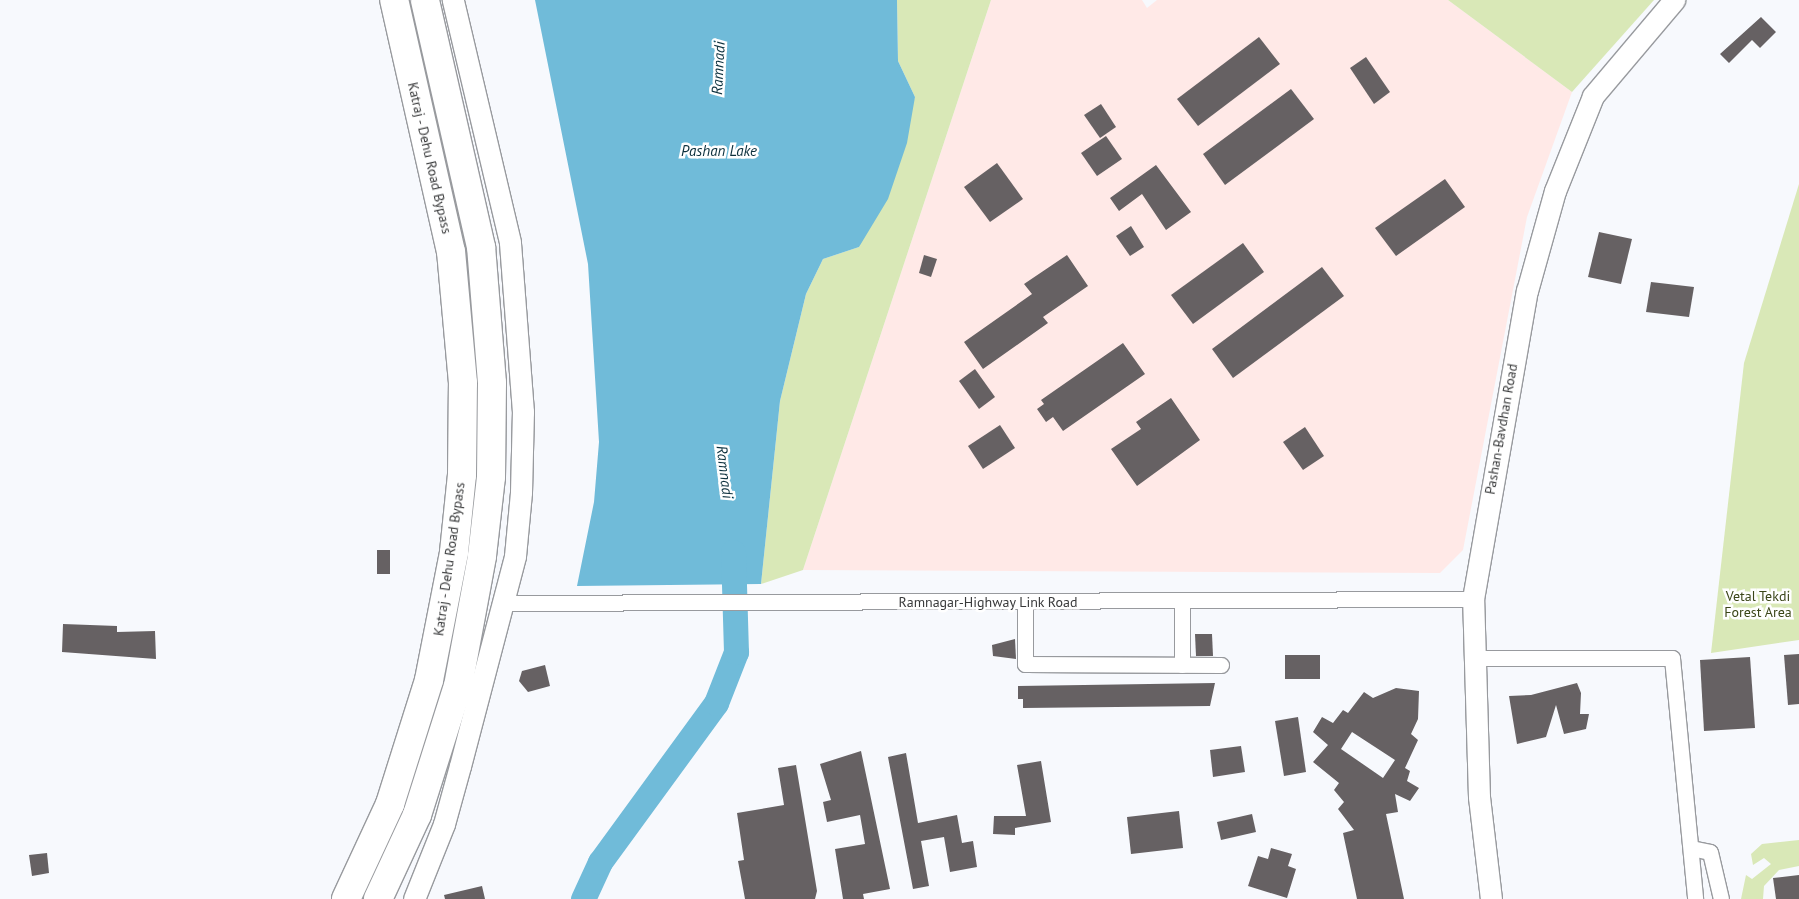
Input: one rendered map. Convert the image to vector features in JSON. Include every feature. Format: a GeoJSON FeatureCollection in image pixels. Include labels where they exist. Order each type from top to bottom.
{"type":"FeatureCollection","features":[{"type":"Feature","properties":{"kind":"highway","name":"Katraj - Dehu Road Bypass"},"geometry":{"type":"LineString","coordinates":[[346,899],[390,804],[429,680],[454,552],[462,476],[463,384],[451,252],[394,0]]}},
{"type":"Feature","properties":{"kind":"highway"},"geometry":{"type":"LineString","coordinates":[[378,899],[417,815],[458,686],[482,556],[491,477],[492,382],[481,247],[425,0]]}},
{"type":"Feature","properties":{"kind":"main road"},"geometry":{"type":"LineString","coordinates":[[414,899],[444,824],[503,603],[515,556],[521,492],[523,412],[515,282],[500,188],[453,0]]}},
{"type":"Feature","properties":{"kind":"main road","name":"Pashan-Bavdhan Road"},"geometry":{"type":"LineString","coordinates":[[1490,899],[1479,797],[1473,599],[1527,291],[1555,191],[1593,96],[1674,0]]}},
{"type":"Feature","properties":{"kind":"street","name":"Ramnagar-Highway Link Road"},"geometry":{"type":"LineString","coordinates":[[503,603],[1473,599]]}},
{"type":"Feature","properties":{"kind":"street"},"geometry":{"type":"LineString","coordinates":[[1182,600],[1182,665]]}},
{"type":"Feature","properties":{"kind":"street"},"geometry":{"type":"LineString","coordinates":[[1025,602],[1025,664],[1220,665]]}},
{"type":"Feature","properties":{"kind":"street"},"geometry":{"type":"LineString","coordinates":[[1475,658],[1663,654],[1672,658],[1696,899]]}},
{"type":"Feature","properties":{"kind":"street"},"geometry":{"type":"LineString","coordinates":[[1691,848],[1710,852],[1721,899]]}},
{"type":"Feature","properties":{"kind":"shaded area"},"geometry":{"type":"Polygon","coordinates":[[[991,0],[1142,0],[1147,8],[1157,0],[1448,0],[1572,92],[1527,217],[1463,550],[1440,573],[803,570],[991,0]]]}},
{"type":"Feature","properties":{"kind":"green space"},"geometry":{"type":"Polygon","coordinates":[[[897,0],[991,0],[803,570],[761,584],[780,401],[806,294],[823,259],[859,247],[915,97],[898,61],[897,0]]]}},
{"type":"Feature","properties":{"kind":"green space"},"geometry":{"type":"Polygon","coordinates":[[[1448,0],[1654,0],[1572,92],[1448,0]]]}},
{"type":"Feature","properties":{"kind":"green space","name":"Vetal Tekdi Forest Area"},"geometry":{"type":"Polygon","coordinates":[[[1799,184],[1799,640],[1711,653],[1744,363],[1799,184]]]}},
{"type":"Feature","properties":{"kind":"green space"},"geometry":{"type":"Polygon","coordinates":[[[1799,840],[1799,866],[1779,870],[1764,886],[1763,899],[1741,899],[1746,875],[1752,879],[1771,864],[1764,858],[1753,865],[1751,854],[1762,844],[1799,840]]]}},
{"type":"Feature","properties":{"kind":"water","name":"Pashan Lake"},"geometry":{"type":"Polygon","coordinates":[[[535,0],[897,0],[898,61],[915,97],[907,143],[888,199],[859,247],[823,259],[806,294],[780,401],[761,584],[577,586],[594,502],[599,442],[588,264],[535,0]]]}},
{"type":"Feature","properties":{"kind":"building"},"geometry":{"type":"Polygon","coordinates":[[[1761,17],[1776,32],[1760,48],[1752,40],[1729,63],[1720,54],[1761,17]]]}},
{"type":"Feature","properties":{"kind":"building"},"geometry":{"type":"Polygon","coordinates":[[[1259,37],[1280,64],[1198,126],[1177,99],[1259,37]]]}},
{"type":"Feature","properties":{"kind":"building"},"geometry":{"type":"Polygon","coordinates":[[[1366,57],[1390,92],[1374,104],[1350,68],[1366,57]]]}},
{"type":"Feature","properties":{"kind":"building"},"geometry":{"type":"Polygon","coordinates":[[[1291,89],[1314,119],[1225,185],[1203,154],[1291,89]]]}},
{"type":"Feature","properties":{"kind":"building"},"geometry":{"type":"Polygon","coordinates":[[[1101,104],[1116,127],[1100,138],[1084,115],[1101,104]]]}},
{"type":"Feature","properties":{"kind":"building"},"geometry":{"type":"Polygon","coordinates":[[[1106,136],[1122,159],[1097,176],[1081,153],[1106,136]]]}},
{"type":"Feature","properties":{"kind":"building"},"geometry":{"type":"Polygon","coordinates":[[[997,163],[1023,199],[990,222],[964,187],[997,163]]]}},
{"type":"Feature","properties":{"kind":"building"},"geometry":{"type":"Polygon","coordinates":[[[1156,165],[1191,212],[1166,230],[1142,194],[1119,211],[1110,198],[1156,165]]]}},
{"type":"Feature","properties":{"kind":"building"},"geometry":{"type":"Polygon","coordinates":[[[1445,179],[1465,207],[1396,256],[1375,228],[1445,179]]]}},
{"type":"Feature","properties":{"kind":"building"},"geometry":{"type":"Polygon","coordinates":[[[1131,226],[1144,247],[1130,256],[1116,236],[1131,226]]]}},
{"type":"Feature","properties":{"kind":"building"},"geometry":{"type":"Polygon","coordinates":[[[1599,232],[1632,239],[1621,284],[1588,277],[1599,232]]]}},
{"type":"Feature","properties":{"kind":"building"},"geometry":{"type":"Polygon","coordinates":[[[1243,243],[1264,272],[1193,324],[1171,295],[1243,243]]]}},
{"type":"Feature","properties":{"kind":"building"},"geometry":{"type":"Polygon","coordinates":[[[924,255],[937,259],[931,277],[919,273],[924,255]]]}},
{"type":"Feature","properties":{"kind":"building"},"geometry":{"type":"Polygon","coordinates":[[[1067,255],[1088,286],[1043,317],[1048,323],[983,369],[964,342],[1032,294],[1024,284],[1067,255]]]}},
{"type":"Feature","properties":{"kind":"building"},"geometry":{"type":"Polygon","coordinates":[[[1322,267],[1344,296],[1233,378],[1212,349],[1322,267]]]}},
{"type":"Feature","properties":{"kind":"building"},"geometry":{"type":"Polygon","coordinates":[[[1651,282],[1694,287],[1689,317],[1646,312],[1651,282]]]}},
{"type":"Feature","properties":{"kind":"building"},"geometry":{"type":"Polygon","coordinates":[[[1123,343],[1145,374],[1063,431],[1053,417],[1046,422],[1037,409],[1044,404],[1041,400],[1123,343]]]}},
{"type":"Feature","properties":{"kind":"building"},"geometry":{"type":"Polygon","coordinates":[[[975,369],[995,397],[979,409],[959,381],[975,369]]]}},
{"type":"Feature","properties":{"kind":"building"},"geometry":{"type":"Polygon","coordinates":[[[1171,398],[1200,440],[1137,486],[1111,449],[1141,429],[1136,422],[1171,398]]]}},
{"type":"Feature","properties":{"kind":"building"},"geometry":{"type":"Polygon","coordinates":[[[1000,425],[1015,448],[983,469],[968,446],[1000,425]]]}},
{"type":"Feature","properties":{"kind":"building"},"geometry":{"type":"Polygon","coordinates":[[[1305,427],[1324,456],[1303,470],[1283,442],[1305,427]]]}},
{"type":"Feature","properties":{"kind":"building"},"geometry":{"type":"Polygon","coordinates":[[[377,550],[390,550],[390,574],[377,574],[377,550]]]}},
{"type":"Feature","properties":{"kind":"building"},"geometry":{"type":"Polygon","coordinates":[[[63,624],[117,626],[117,632],[155,631],[156,659],[62,652],[63,624]]]}},
{"type":"Feature","properties":{"kind":"building"},"geometry":{"type":"Polygon","coordinates":[[[1195,634],[1212,634],[1213,656],[1196,656],[1195,634]]]}},
{"type":"Feature","properties":{"kind":"building"},"geometry":{"type":"Polygon","coordinates":[[[1015,639],[1016,659],[993,656],[992,645],[1015,639]]]}},
{"type":"Feature","properties":{"kind":"building"},"geometry":{"type":"Polygon","coordinates":[[[1799,654],[1799,704],[1788,705],[1784,655],[1799,654]]]}},
{"type":"Feature","properties":{"kind":"building"},"geometry":{"type":"Polygon","coordinates":[[[1285,655],[1320,655],[1320,679],[1285,679],[1285,655]]]}},
{"type":"Feature","properties":{"kind":"building"},"geometry":{"type":"Polygon","coordinates":[[[1750,657],[1755,728],[1704,731],[1700,660],[1750,657]]]}},
{"type":"Feature","properties":{"kind":"building"},"geometry":{"type":"Polygon","coordinates":[[[545,665],[550,686],[528,692],[519,681],[522,671],[545,665]]]}},
{"type":"Feature","properties":{"kind":"building"},"geometry":{"type":"Polygon","coordinates":[[[1215,683],[1210,706],[1023,708],[1023,699],[1018,699],[1018,686],[1215,683]]]}},
{"type":"Feature","properties":{"kind":"building"},"geometry":{"type":"Polygon","coordinates":[[[1577,683],[1581,693],[1580,714],[1589,714],[1586,729],[1564,734],[1556,705],[1546,737],[1517,744],[1509,696],[1531,695],[1577,683]]]}},
{"type":"Feature","properties":{"kind":"building"},"geometry":{"type":"Polygon","coordinates":[[[1396,688],[1419,691],[1418,719],[1411,734],[1418,740],[1405,768],[1410,771],[1407,781],[1419,788],[1410,801],[1395,794],[1398,812],[1386,814],[1404,899],[1357,899],[1343,833],[1354,830],[1338,809],[1344,802],[1334,790],[1339,783],[1313,762],[1328,745],[1313,732],[1322,717],[1333,723],[1343,710],[1348,713],[1364,692],[1373,698],[1396,688]],[[1352,732],[1341,749],[1383,778],[1395,760],[1352,732]]]}},
{"type":"Feature","properties":{"kind":"building"},"geometry":{"type":"Polygon","coordinates":[[[1298,717],[1306,772],[1284,776],[1275,721],[1298,717]]]}},
{"type":"Feature","properties":{"kind":"building"},"geometry":{"type":"Polygon","coordinates":[[[1241,746],[1245,772],[1213,777],[1210,750],[1241,746]]]}},
{"type":"Feature","properties":{"kind":"building"},"geometry":{"type":"Polygon","coordinates":[[[861,751],[890,889],[863,894],[864,899],[843,899],[835,849],[865,844],[860,815],[827,822],[823,802],[831,800],[820,764],[861,751]]]}},
{"type":"Feature","properties":{"kind":"building"},"geometry":{"type":"Polygon","coordinates":[[[906,753],[918,823],[957,815],[962,843],[973,841],[977,867],[950,872],[944,837],[921,841],[929,886],[913,889],[888,757],[906,753]]]}},
{"type":"Feature","properties":{"kind":"building"},"geometry":{"type":"Polygon","coordinates":[[[1041,761],[1051,822],[1015,828],[1015,835],[993,834],[994,816],[1026,816],[1017,765],[1041,761]]]}},
{"type":"Feature","properties":{"kind":"building"},"geometry":{"type":"Polygon","coordinates":[[[796,765],[817,891],[815,899],[745,899],[738,861],[744,860],[737,813],[784,805],[778,768],[796,765]]]}},
{"type":"Feature","properties":{"kind":"building"},"geometry":{"type":"Polygon","coordinates":[[[1179,811],[1183,848],[1131,854],[1127,817],[1179,811]]]}},
{"type":"Feature","properties":{"kind":"building"},"geometry":{"type":"Polygon","coordinates":[[[1252,814],[1256,832],[1221,840],[1217,822],[1252,814]]]}},
{"type":"Feature","properties":{"kind":"building"},"geometry":{"type":"Polygon","coordinates":[[[1271,848],[1292,854],[1288,866],[1296,869],[1287,898],[1248,886],[1258,856],[1268,859],[1271,848]]]}},
{"type":"Feature","properties":{"kind":"building"},"geometry":{"type":"Polygon","coordinates":[[[47,853],[49,873],[32,876],[29,855],[47,853]]]}},
{"type":"Feature","properties":{"kind":"building"},"geometry":{"type":"Polygon","coordinates":[[[1799,875],[1799,899],[1776,899],[1773,878],[1799,875]]]}},
{"type":"Feature","properties":{"kind":"building"},"geometry":{"type":"Polygon","coordinates":[[[482,886],[485,899],[445,899],[444,895],[482,886]]]}},
{"type":"Feature","properties":{"kind":"waterway","name":"Ramnadi"},"geometry":{"type":"LineString","coordinates":[[583,899],[600,862],[716,703],[736,652],[733,552]]}}]}
